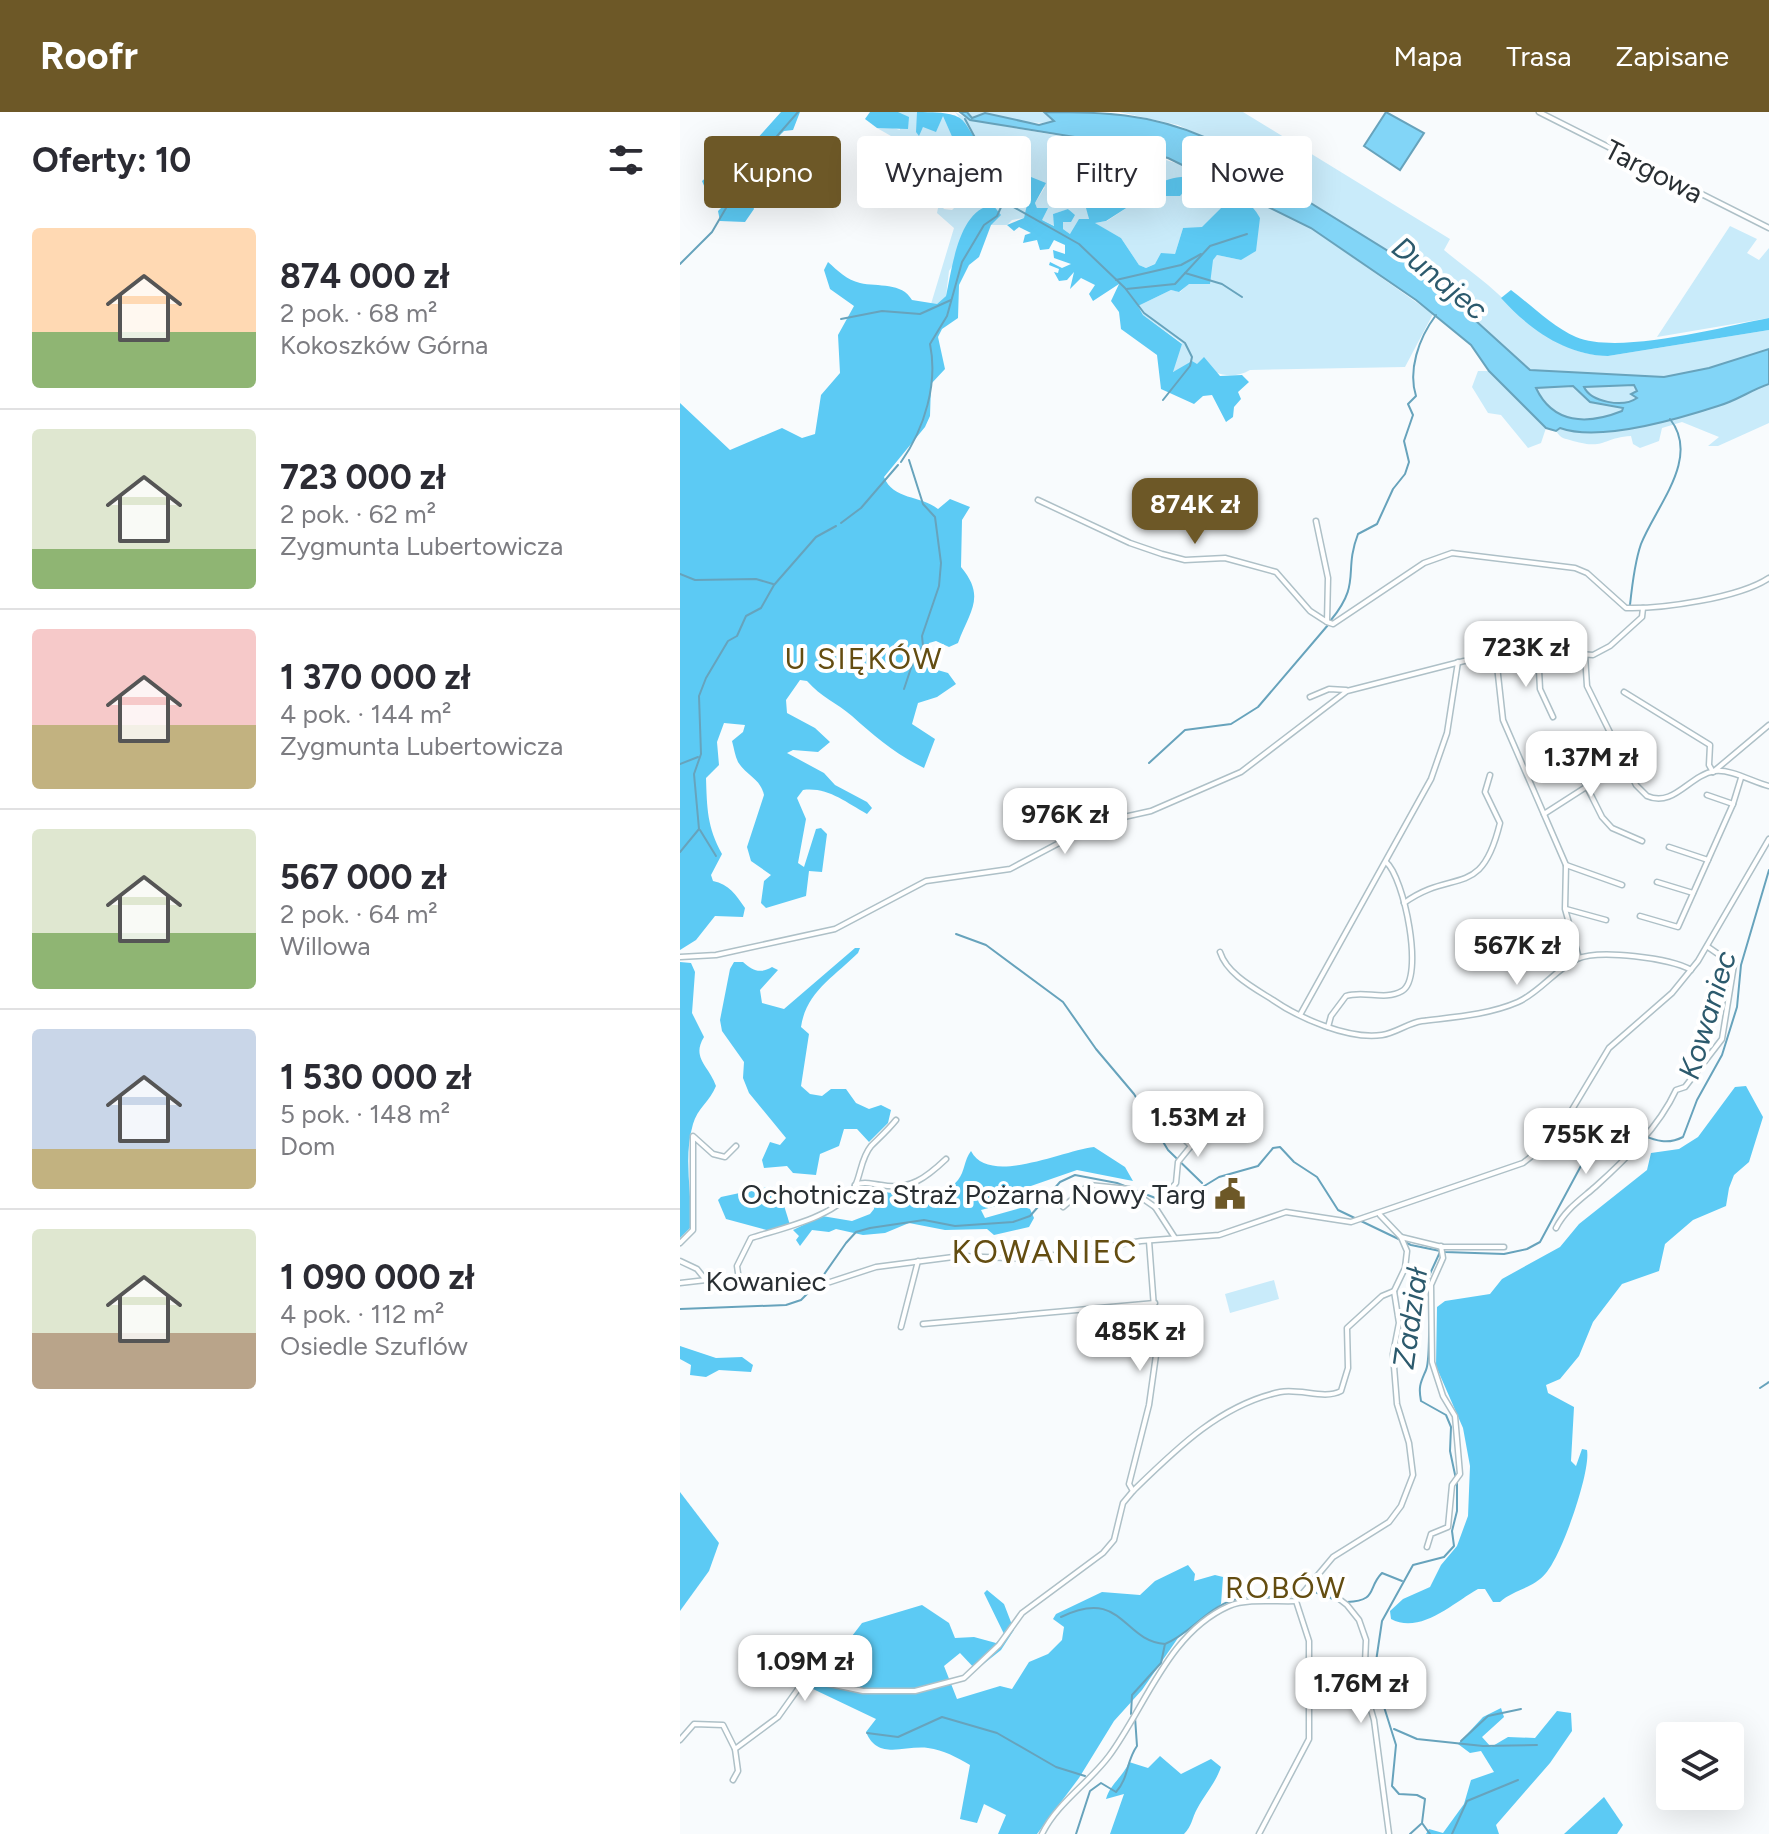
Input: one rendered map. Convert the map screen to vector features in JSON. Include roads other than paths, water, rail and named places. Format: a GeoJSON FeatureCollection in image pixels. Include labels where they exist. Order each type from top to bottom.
{"type":"FeatureCollection","features":[{"type":"Feature","properties":{"kind":"street","name":"Targowa"},"geometry":{"type":"LineString","coordinates":[[1539,112],[1769,228]]}},
{"type":"Feature","properties":{"kind":"street"},"geometry":{"type":"LineString","coordinates":[[1038,500],[1153,551],[1185,560],[1225,558],[1276,572],[1310,611],[1327,622],[1339,623],[1424,563],[1458,553],[1575,568],[1592,577],[1620,606],[1643,608],[1750,589],[1769,578]]}},
{"type":"Feature","properties":{"kind":"street"},"geometry":{"type":"LineString","coordinates":[[1316,521],[1328,578],[1327,622]]}},
{"type":"Feature","properties":{"kind":"street"},"geometry":{"type":"LineString","coordinates":[[1310,697],[1329,689],[1347,691],[1458,662],[1538,651],[1585,655],[1610,646],[1642,617],[1643,608]]}},
{"type":"Feature","properties":{"kind":"street"},"geometry":{"type":"LineString","coordinates":[[1538,651],[1540,689],[1553,717]]}},
{"type":"Feature","properties":{"kind":"street"},"geometry":{"type":"LineString","coordinates":[[1585,655],[1587,686],[1638,788],[1655,799],[1672,796],[1713,772],[1769,725]]}},
{"type":"Feature","properties":{"kind":"street"},"geometry":{"type":"LineString","coordinates":[[1496,657],[1503,720],[1566,865],[1565,909],[1579,958]]}},
{"type":"Feature","properties":{"kind":"street"},"geometry":{"type":"LineString","coordinates":[[1300,1015],[1386,862],[1441,754],[1458,662]]}},
{"type":"Feature","properties":{"kind":"street"},"geometry":{"type":"LineString","coordinates":[[680,957],[716,955],[835,929],[926,881],[1010,869],[1097,823],[1151,811],[1241,772],[1347,691]]}},
{"type":"Feature","properties":{"kind":"street"},"geometry":{"type":"LineString","coordinates":[[1624,692],[1710,745],[1709,765],[1713,772],[1769,786]]}},
{"type":"Feature","properties":{"kind":"street"},"geometry":{"type":"LineString","coordinates":[[1563,739],[1606,823],[1642,841]]}},
{"type":"Feature","properties":{"kind":"street"},"geometry":{"type":"LineString","coordinates":[[1544,814],[1625,762]]}},
{"type":"Feature","properties":{"kind":"street"},"geometry":{"type":"LineString","coordinates":[[1404,903],[1423,889],[1473,877],[1483,869],[1500,823],[1485,792],[1490,775]]}},
{"type":"Feature","properties":{"kind":"street"},"geometry":{"type":"LineString","coordinates":[[1640,916],[1678,927],[1733,804],[1741,778]]}},
{"type":"Feature","properties":{"kind":"street"},"geometry":{"type":"LineString","coordinates":[[1707,795],[1733,804]]}},
{"type":"Feature","properties":{"kind":"street","name":"Kowaniec"},"geometry":{"type":"LineString","coordinates":[[680,1283],[705,1279],[821,1285],[876,1267],[918,1261],[972,1255],[1030,1259],[1149,1241],[1219,1235],[1286,1212],[1351,1222],[1380,1215],[1523,1163],[1541,1152],[1558,1133],[1609,1048],[1664,1001],[1691,970],[1708,947],[1769,839]]}},
{"type":"Feature","properties":{"kind":"street"},"geometry":{"type":"LineString","coordinates":[[1669,847],[1708,860]]}},
{"type":"Feature","properties":{"kind":"street"},"geometry":{"type":"LineString","coordinates":[[1328,1027],[1331,1016],[1349,995],[1390,995],[1409,985],[1413,969],[1412,943],[1394,870],[1386,862]]}},
{"type":"Feature","properties":{"kind":"street"},"geometry":{"type":"LineString","coordinates":[[1566,865],[1622,885]]}},
{"type":"Feature","properties":{"kind":"street"},"geometry":{"type":"LineString","coordinates":[[1657,882],[1693,893]]}},
{"type":"Feature","properties":{"kind":"street"},"geometry":{"type":"LineString","coordinates":[[1565,909],[1606,920]]}},
{"type":"Feature","properties":{"kind":"street"},"geometry":{"type":"LineString","coordinates":[[1556,1228],[1570,1207],[1649,1131],[1667,1110],[1676,1090],[1685,1087],[1722,1039],[1734,965],[1708,947]]}},
{"type":"Feature","properties":{"kind":"street"},"geometry":{"type":"LineString","coordinates":[[1220,952],[1225,965],[1234,973],[1300,1015],[1328,1027],[1383,1035],[1415,1022],[1451,1019],[1527,998],[1579,958],[1608,954],[1691,970]]}},
{"type":"Feature","properties":{"kind":"street"},"geometry":{"type":"LineString","coordinates":[[739,1280],[737,1266],[751,1238],[792,1227],[840,1202],[855,1185],[868,1151],[896,1120]]}},
{"type":"Feature","properties":{"kind":"street"},"geometry":{"type":"LineString","coordinates":[[1156,1205],[1176,1183],[1179,1159],[1191,1146],[1173,1128]]}},
{"type":"Feature","properties":{"kind":"street"},"geometry":{"type":"LineString","coordinates":[[680,1243],[693,1230],[695,1220],[690,1186],[693,1136],[718,1157],[725,1157],[736,1146]]}},
{"type":"Feature","properties":{"kind":"street"},"geometry":{"type":"LineString","coordinates":[[855,1185],[870,1183],[895,1187],[915,1183],[946,1159]]}},
{"type":"Feature","properties":{"kind":"street"},"geometry":{"type":"LineString","coordinates":[[1063,1207],[1089,1185],[1129,1189],[1156,1205],[1175,1238]]}},
{"type":"Feature","properties":{"kind":"street"},"geometry":{"type":"LineString","coordinates":[[1042,1834],[1078,1787],[1108,1757],[1143,1697],[1182,1641],[1231,1605],[1296,1601],[1316,1581],[1333,1557],[1383,1529],[1410,1488],[1412,1459],[1396,1390],[1393,1354],[1399,1323],[1394,1291],[1405,1268],[1407,1248],[1402,1238],[1380,1215]]}},
{"type":"Feature","properties":{"kind":"street"},"geometry":{"type":"LineString","coordinates":[[1402,1238],[1441,1246],[1487,1250],[1504,1247]]}},
{"type":"Feature","properties":{"kind":"street"},"geometry":{"type":"LineString","coordinates":[[1133,1491],[1129,1484],[1149,1405],[1157,1348],[1149,1241]]}},
{"type":"Feature","properties":{"kind":"street"},"geometry":{"type":"LineString","coordinates":[[1427,1547],[1431,1534],[1448,1527],[1460,1470],[1455,1444],[1459,1431],[1432,1362],[1431,1285],[1443,1258],[1441,1246]]}},
{"type":"Feature","properties":{"kind":"street"},"geometry":{"type":"LineString","coordinates":[[680,1261],[705,1279]]}},
{"type":"Feature","properties":{"kind":"street"},"geometry":{"type":"LineString","coordinates":[[901,1327],[918,1261]]}},
{"type":"Feature","properties":{"kind":"street"},"geometry":{"type":"LineString","coordinates":[[691,1267],[696,1280]]}},
{"type":"Feature","properties":{"kind":"street"},"geometry":{"type":"LineString","coordinates":[[735,1749],[778,1717],[798,1689],[806,1684],[820,1682],[863,1691],[915,1691],[964,1678],[999,1645],[1022,1613],[1103,1553],[1114,1540],[1123,1503],[1133,1491],[1221,1413],[1282,1392],[1308,1390],[1333,1395],[1341,1391],[1348,1368],[1347,1328],[1382,1296],[1394,1291]]}},
{"type":"Feature","properties":{"kind":"street"},"geometry":{"type":"LineString","coordinates":[[923,1324],[1155,1303]]}},
{"type":"Feature","properties":{"kind":"street"},"geometry":{"type":"LineString","coordinates":[[1316,1581],[1347,1605],[1359,1620],[1366,1640],[1364,1686],[1374,1720],[1389,1834]]}},
{"type":"Feature","properties":{"kind":"street"},"geometry":{"type":"LineString","coordinates":[[1259,1834],[1309,1739],[1309,1641],[1296,1601]]}},
{"type":"Feature","properties":{"kind":"street"},"geometry":{"type":"LineString","coordinates":[[680,1740],[694,1724],[723,1725],[735,1749],[738,1771],[733,1780]]}},
{"type":"Feature","properties":{"kind":"waterway"},"geometry":{"type":"LineString","coordinates":[[680,264],[712,232],[750,167],[798,112]]}},
{"type":"Feature","properties":{"kind":"waterway"},"geometry":{"type":"LineString","coordinates":[[901,462],[917,435],[928,405],[932,374],[930,344],[947,316],[962,262],[984,225],[997,216],[1002,205],[1002,188],[965,119]]}},
{"type":"Feature","properties":{"kind":"waterway"},"geometry":{"type":"LineString","coordinates":[[1015,208],[1079,244],[1125,288],[1144,313],[1185,343],[1192,357],[1190,366],[1163,400]]}},
{"type":"Feature","properties":{"kind":"waterway"},"geometry":{"type":"LineString","coordinates":[[1126,289],[1175,284],[1210,246],[1247,234]]}},
{"type":"Feature","properties":{"kind":"waterway"},"geometry":{"type":"LineString","coordinates":[[1116,280],[1181,265],[1201,254]]}},
{"type":"Feature","properties":{"kind":"waterway"},"geometry":{"type":"LineString","coordinates":[[1185,273],[1222,284],[1242,297]]}},
{"type":"Feature","properties":{"kind":"waterway"},"geometry":{"type":"LineString","coordinates":[[841,319],[882,311],[920,314],[951,300]]}},
{"type":"Feature","properties":{"kind":"waterway","name":"Dunajec"},"geometry":{"type":"LineString","coordinates":[[1331,620],[1346,596],[1358,534],[1377,524],[1393,489],[1405,474],[1409,462],[1404,441],[1413,415],[1408,404],[1416,396],[1414,366],[1424,334],[1436,315]]}},
{"type":"Feature","properties":{"kind":"waterway"},"geometry":{"type":"LineString","coordinates":[[1630,605],[1641,544],[1678,466],[1681,450],[1678,434],[1670,419]]}},
{"type":"Feature","properties":{"kind":"waterway"},"geometry":{"type":"LineString","coordinates":[[904,689],[914,659],[923,646],[922,636],[939,586],[941,563],[935,517],[923,504],[909,460]]}},
{"type":"Feature","properties":{"kind":"waterway"},"geometry":{"type":"LineString","coordinates":[[841,523],[861,508],[898,465]]}},
{"type":"Feature","properties":{"kind":"waterway"},"geometry":{"type":"LineString","coordinates":[[680,852],[699,829],[694,774],[701,754],[699,696],[706,678],[728,641],[737,636],[746,616],[761,608],[774,585],[816,537],[836,526]]}},
{"type":"Feature","properties":{"kind":"waterway"},"geometry":{"type":"LineString","coordinates":[[680,574],[695,580],[756,579],[773,584]]}},
{"type":"Feature","properties":{"kind":"waterway"},"geometry":{"type":"LineString","coordinates":[[1149,763],[1185,730],[1231,724],[1258,707],[1328,625]]}},
{"type":"Feature","properties":{"kind":"waterway"},"geometry":{"type":"LineString","coordinates":[[680,764],[698,757]]}},
{"type":"Feature","properties":{"kind":"waterway"},"geometry":{"type":"LineString","coordinates":[[700,830],[716,856]]}},
{"type":"Feature","properties":{"kind":"waterway","name":"Kowaniec"},"geometry":{"type":"LineString","coordinates":[[818,1283],[856,1232],[924,1220],[955,1226],[1013,1222],[1030,1216],[1060,1182],[1075,1175],[1117,1183],[1163,1201],[1183,1199],[1219,1177],[1258,1166],[1273,1148],[1280,1147],[1294,1162],[1317,1177],[1338,1210],[1411,1245],[1445,1252],[1504,1254],[1527,1249],[1540,1242],[1597,1136],[1621,1129],[1661,1141],[1683,1137],[1697,1100],[1722,1055],[1737,1007],[1741,965],[1769,870]]}},
{"type":"Feature","properties":{"kind":"waterway"},"geometry":{"type":"LineString","coordinates":[[956,934],[986,945],[1063,1002],[1096,1049],[1134,1094],[1168,1150],[1202,1183]]}},
{"type":"Feature","properties":{"kind":"waterway","name":"Zadział"},"geometry":{"type":"LineString","coordinates":[[1429,1298],[1429,1276],[1440,1252]]}},
{"type":"Feature","properties":{"kind":"waterway","name":"Kowaniec"},"geometry":{"type":"LineString","coordinates":[[680,1309],[786,1305],[801,1300],[814,1287]]}},
{"type":"Feature","properties":{"kind":"waterway","name":"Zadział"},"geometry":{"type":"LineString","coordinates":[[1429,1309],[1428,1358],[1420,1384],[1420,1396],[1421,1401],[1446,1415],[1451,1427],[1450,1451],[1457,1484],[1457,1511],[1452,1531],[1454,1546],[1444,1557],[1413,1565],[1382,1621],[1374,1675],[1396,1745],[1392,1786],[1399,1794],[1417,1795],[1425,1799],[1422,1823],[1430,1834]]}},
{"type":"Feature","properties":{"kind":"waterway"},"geometry":{"type":"LineString","coordinates":[[1760,1388],[1769,1382]]}},
{"type":"Feature","properties":{"kind":"waterway"},"geometry":{"type":"LineString","coordinates":[[1347,1602],[1368,1596],[1382,1573],[1402,1581]]}},
{"type":"Feature","properties":{"kind":"waterway"},"geometry":{"type":"LineString","coordinates":[[1312,1591],[1341,1602]]}},
{"type":"Feature","properties":{"kind":"waterway"},"geometry":{"type":"LineString","coordinates":[[1131,1714],[1132,1695],[1161,1663],[1165,1644],[1214,1609],[1233,1600],[1302,1592]]}},
{"type":"Feature","properties":{"kind":"waterway"},"geometry":{"type":"LineString","coordinates":[[1061,1617],[1082,1609],[1097,1608],[1120,1618],[1151,1641],[1165,1644]]}},
{"type":"Feature","properties":{"kind":"waterway"},"geometry":{"type":"LineString","coordinates":[[1461,1741],[1488,1716],[1521,1709]]}},
{"type":"Feature","properties":{"kind":"waterway"},"geometry":{"type":"LineString","coordinates":[[867,1733],[898,1737],[942,1717],[997,1733],[1056,1767],[1085,1776]]}},
{"type":"Feature","properties":{"kind":"waterway"},"geometry":{"type":"LineString","coordinates":[[1076,1834],[1090,1791],[1101,1783],[1116,1792],[1123,1781],[1137,1746],[1135,1717]]}},
{"type":"Feature","properties":{"kind":"waterway"},"geometry":{"type":"LineString","coordinates":[[1394,1729],[1417,1739],[1483,1746],[1537,1745]]}},
{"type":"Feature","properties":{"kind":"waterway"},"geometry":{"type":"LineString","coordinates":[[1452,1834],[1467,1801],[1518,1780]]}},
{"type":"Feature","properties":{"kind":"waterway"},"geometry":{"type":"LineString","coordinates":[[1410,1834],[1421,1824]]}},
{"type":"Feature","properties":{"kind":"place","name":"Ochotnicza Straż Pożarna Nowy Targ"},"geometry":{"type":"Point","coordinates":[1230,1194]}},
{"type":"Feature","properties":{"kind":"district","name":"U SIĘKÓW"},"geometry":{"type":"Point","coordinates":[864,658]}},
{"type":"Feature","properties":{"kind":"district","name":"KOWANIEC"},"geometry":{"type":"Point","coordinates":[1045,1252]}},
{"type":"Feature","properties":{"kind":"district","name":"ROBÓW"},"geometry":{"type":"Point","coordinates":[1286,1587]}}]}
